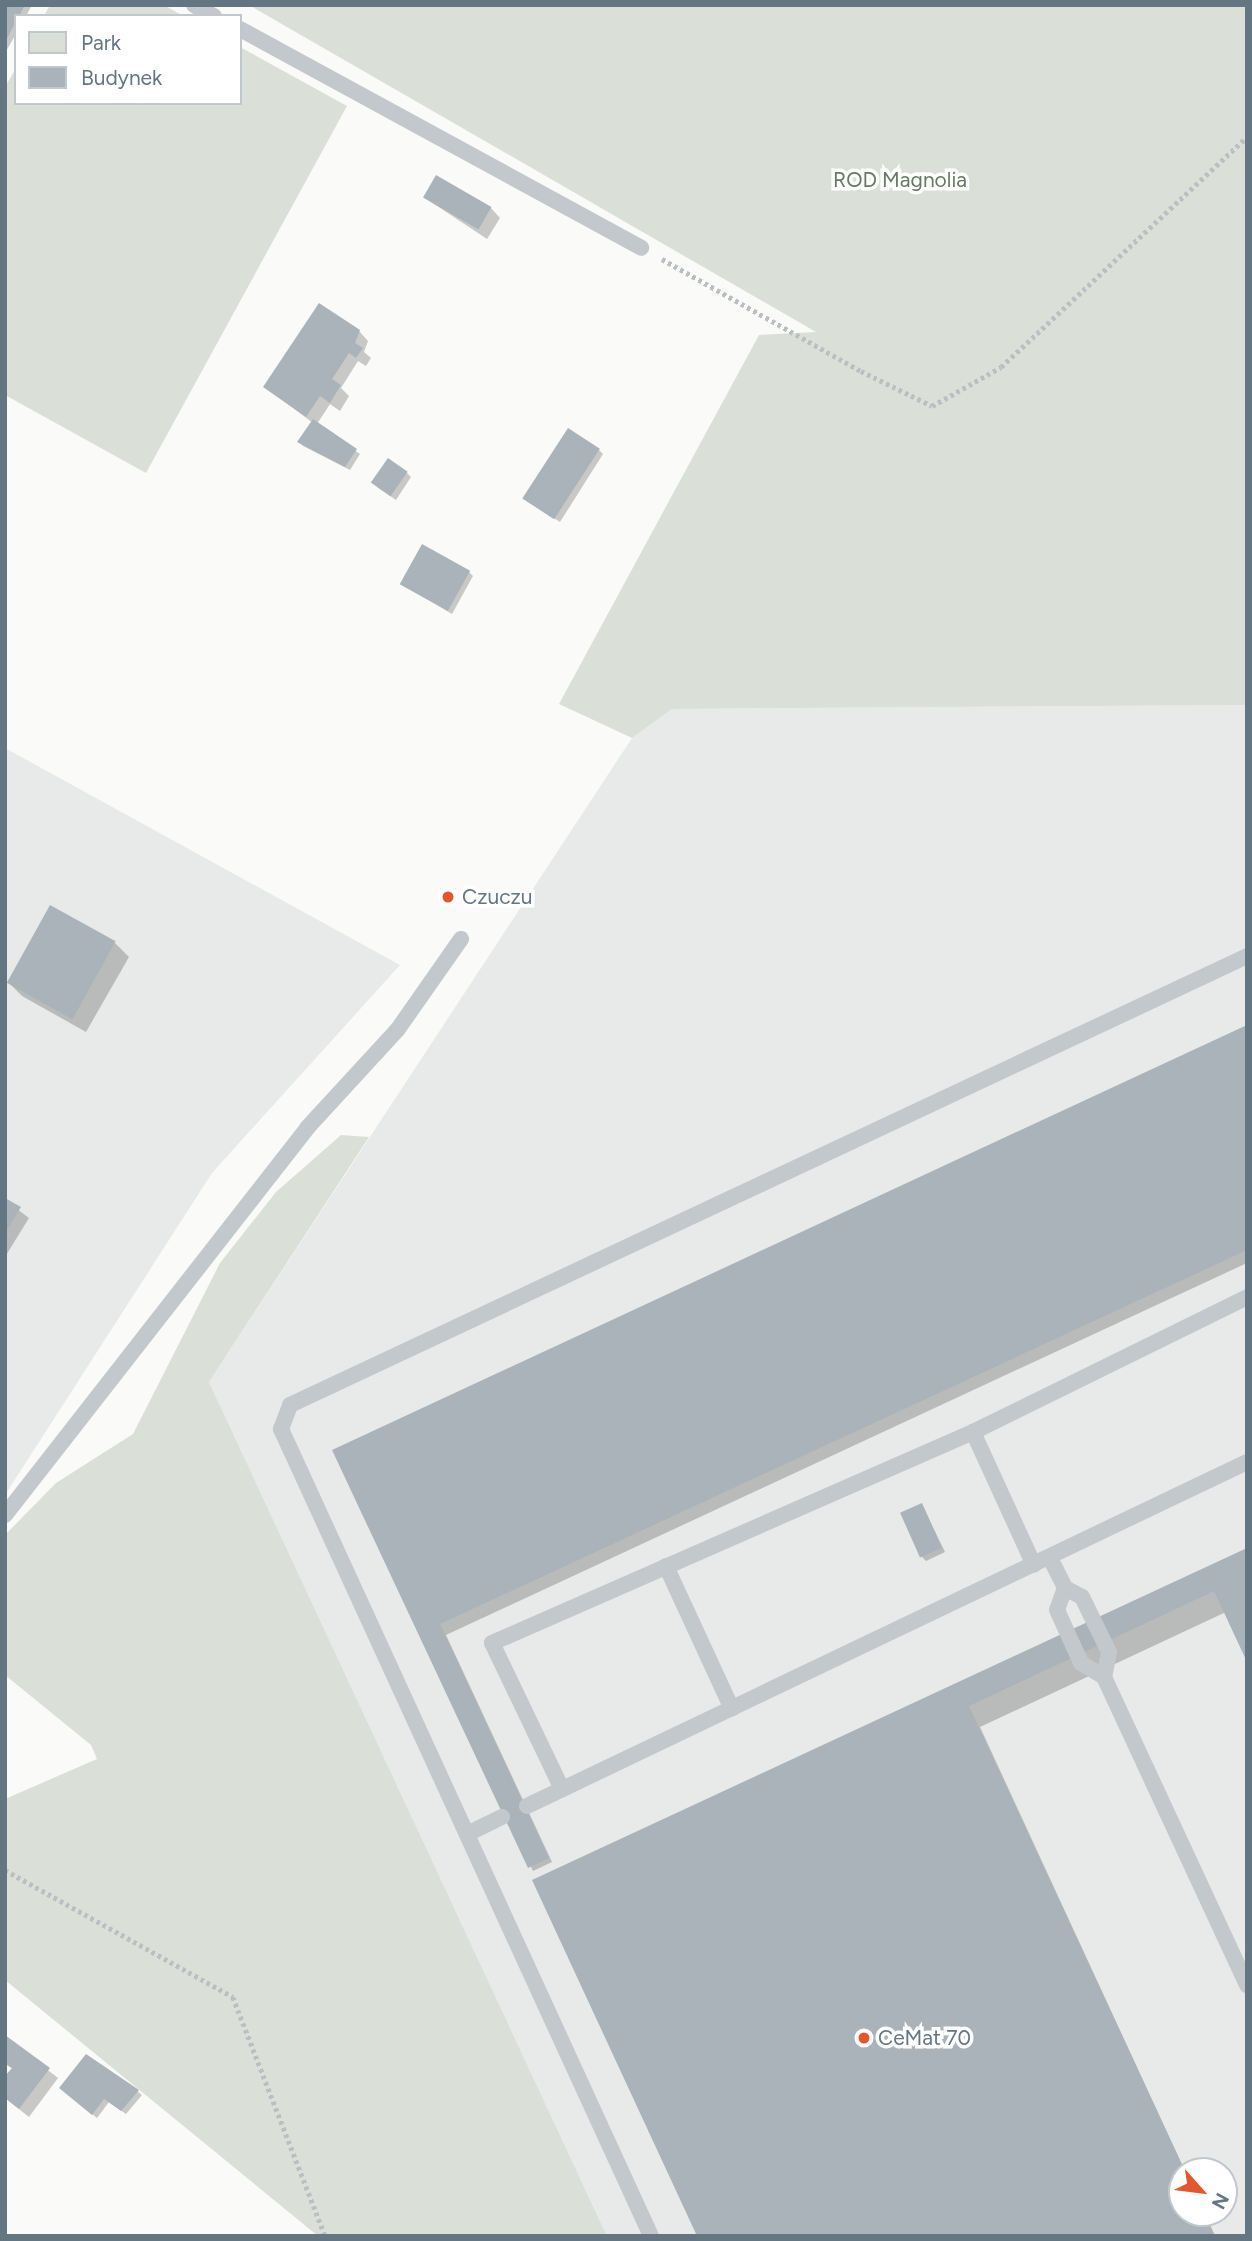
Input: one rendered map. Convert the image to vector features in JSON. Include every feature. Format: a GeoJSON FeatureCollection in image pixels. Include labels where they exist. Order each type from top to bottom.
{"type":"FeatureCollection","features":[{"type":"Feature","properties":{"kind":"lane"},"geometry":{"type":"LineString","coordinates":[[194,5],[210,14]]}},
{"type":"Feature","properties":{"kind":"lane"},"geometry":{"type":"LineString","coordinates":[[242,30],[641,248]]}},
{"type":"Feature","properties":{"kind":"lane"},"geometry":{"type":"LineString","coordinates":[[5,1515],[307,1128],[398,1029],[461,939]]}},
{"type":"Feature","properties":{"kind":"lane"},"geometry":{"type":"LineString","coordinates":[[651,2236],[281,1429],[290,1405],[1247,956]]}},
{"type":"Feature","properties":{"kind":"lane"},"geometry":{"type":"LineString","coordinates":[[562,1789],[492,1643],[973,1432],[1247,1297]]}},
{"type":"Feature","properties":{"kind":"lane"},"geometry":{"type":"LineString","coordinates":[[973,1432],[1034,1565]]}},
{"type":"Feature","properties":{"kind":"lane"},"geometry":{"type":"LineString","coordinates":[[527,1806],[1247,1462]]}},
{"type":"Feature","properties":{"kind":"lane"},"geometry":{"type":"LineString","coordinates":[[1050,1558],[1065,1588],[1082,1597],[1109,1652],[1104,1677]]}},
{"type":"Feature","properties":{"kind":"lane"},"geometry":{"type":"LineString","coordinates":[[666,1566],[732,1709]]}},
{"type":"Feature","properties":{"kind":"lane"},"geometry":{"type":"LineString","coordinates":[[1065,1588],[1057,1610],[1081,1663],[1104,1677],[1247,1984]]}},
{"type":"Feature","properties":{"kind":"lane"},"geometry":{"type":"LineString","coordinates":[[467,1834],[502,1817]]}},
{"type":"Feature","properties":{"kind":"path"},"geometry":{"type":"LineString","coordinates":[[641,248],[861,372],[932,406],[1001,367],[1247,137]]}},
{"type":"Feature","properties":{"kind":"path"},"geometry":{"type":"LineString","coordinates":[[5,1870],[233,1997],[325,2236]]}},
{"type":"Feature","properties":{"kind":"shaded area"},"geometry":{"type":"Polygon","coordinates":[[[1247,705],[1247,2236],[607,2236],[209,1382],[632,738],[672,709],[1247,705]]]}},
{"type":"Feature","properties":{"kind":"shaded area"},"geometry":{"type":"Polygon","coordinates":[[[5,748],[400,965],[212,1173],[5,1495],[5,748]]]}},
{"type":"Feature","properties":{"kind":"green space"},"geometry":{"type":"Polygon","coordinates":[[[50,5],[164,5],[180,14],[45,14],[50,5]]]}},
{"type":"Feature","properties":{"kind":"green space","name":"ROD Magnolia"},"geometry":{"type":"Polygon","coordinates":[[[249,5],[1247,5],[1247,705],[672,709],[632,738],[559,704],[759,335],[816,332],[249,5]]]}},
{"type":"Feature","properties":{"kind":"green space"},"geometry":{"type":"Polygon","coordinates":[[[242,48],[347,106],[146,473],[5,395],[5,87],[14,71],[14,105],[242,105],[242,48]]]}},
{"type":"Feature","properties":{"kind":"green space"},"geometry":{"type":"Polygon","coordinates":[[[341,1135],[369,1137],[209,1382],[607,2236],[318,2236],[5,1980],[5,1799],[97,1759],[91,1745],[5,1675],[5,1535],[56,1483],[133,1434],[220,1263],[276,1192],[341,1135]]]}},
{"type":"Feature","properties":{"kind":"building"},"geometry":{"type":"Polygon","coordinates":[[[5,5],[25,5],[20,14],[14,14],[14,25],[5,42],[5,5]]]}},
{"type":"Feature","properties":{"kind":"building"},"geometry":{"type":"Polygon","coordinates":[[[436,175],[491,207],[478,230],[423,198],[436,175]]]}},
{"type":"Feature","properties":{"kind":"building"},"geometry":{"type":"Polygon","coordinates":[[[319,303],[360,330],[355,343],[363,348],[356,358],[349,353],[332,379],[341,385],[330,403],[320,396],[306,417],[263,387],[319,303]]]}},
{"type":"Feature","properties":{"kind":"building"},"geometry":{"type":"Polygon","coordinates":[[[313,419],[357,449],[345,467],[297,442],[313,419]]]}},
{"type":"Feature","properties":{"kind":"building"},"geometry":{"type":"Polygon","coordinates":[[[568,428],[600,449],[554,519],[522,498],[568,428]]]}},
{"type":"Feature","properties":{"kind":"building"},"geometry":{"type":"Polygon","coordinates":[[[388,458],[408,472],[390,496],[371,483],[388,458]]]}},
{"type":"Feature","properties":{"kind":"building"},"geometry":{"type":"Polygon","coordinates":[[[422,544],[470,571],[448,611],[400,584],[422,544]]]}},
{"type":"Feature","properties":{"kind":"building"},"geometry":{"type":"Polygon","coordinates":[[[50,905],[116,941],[72,1019],[7,983],[50,905]]]}},
{"type":"Feature","properties":{"kind":"building"},"geometry":{"type":"Polygon","coordinates":[[[1247,1025],[1247,1250],[440,1624],[549,1858],[528,1868],[332,1450],[1247,1025]]]}},
{"type":"Feature","properties":{"kind":"building"},"geometry":{"type":"Polygon","coordinates":[[[5,1198],[21,1207],[5,1233],[5,1198]]]}},
{"type":"Feature","properties":{"kind":"building"},"geometry":{"type":"Polygon","coordinates":[[[922,1503],[942,1548],[920,1558],[900,1513],[922,1503]]]}},
{"type":"Feature","properties":{"kind":"building","name":"CeMat 70"},"geometry":{"type":"Polygon","coordinates":[[[1247,1548],[1247,1662],[1214,1591],[969,1706],[1178,2157],[1168,2157],[1168,2227],[1211,2227],[1215,2236],[697,2236],[532,1880],[1247,1548]]]}},
{"type":"Feature","properties":{"kind":"building"},"geometry":{"type":"Polygon","coordinates":[[[5,2035],[50,2068],[19,2109],[5,2098],[5,2076],[12,2068],[5,2063],[5,2035]]]}},
{"type":"Feature","properties":{"kind":"building"},"geometry":{"type":"Polygon","coordinates":[[[86,2054],[139,2090],[121,2111],[104,2099],[92,2115],[59,2088],[86,2054]]]}},
{"type":"Feature","properties":{"kind":"place","name":"Czuczu"},"geometry":{"type":"Point","coordinates":[448,897]}},
{"type":"Feature","properties":{"kind":"place","name":"CeMat 70"},"geometry":{"type":"Point","coordinates":[864,2038]}}]}
